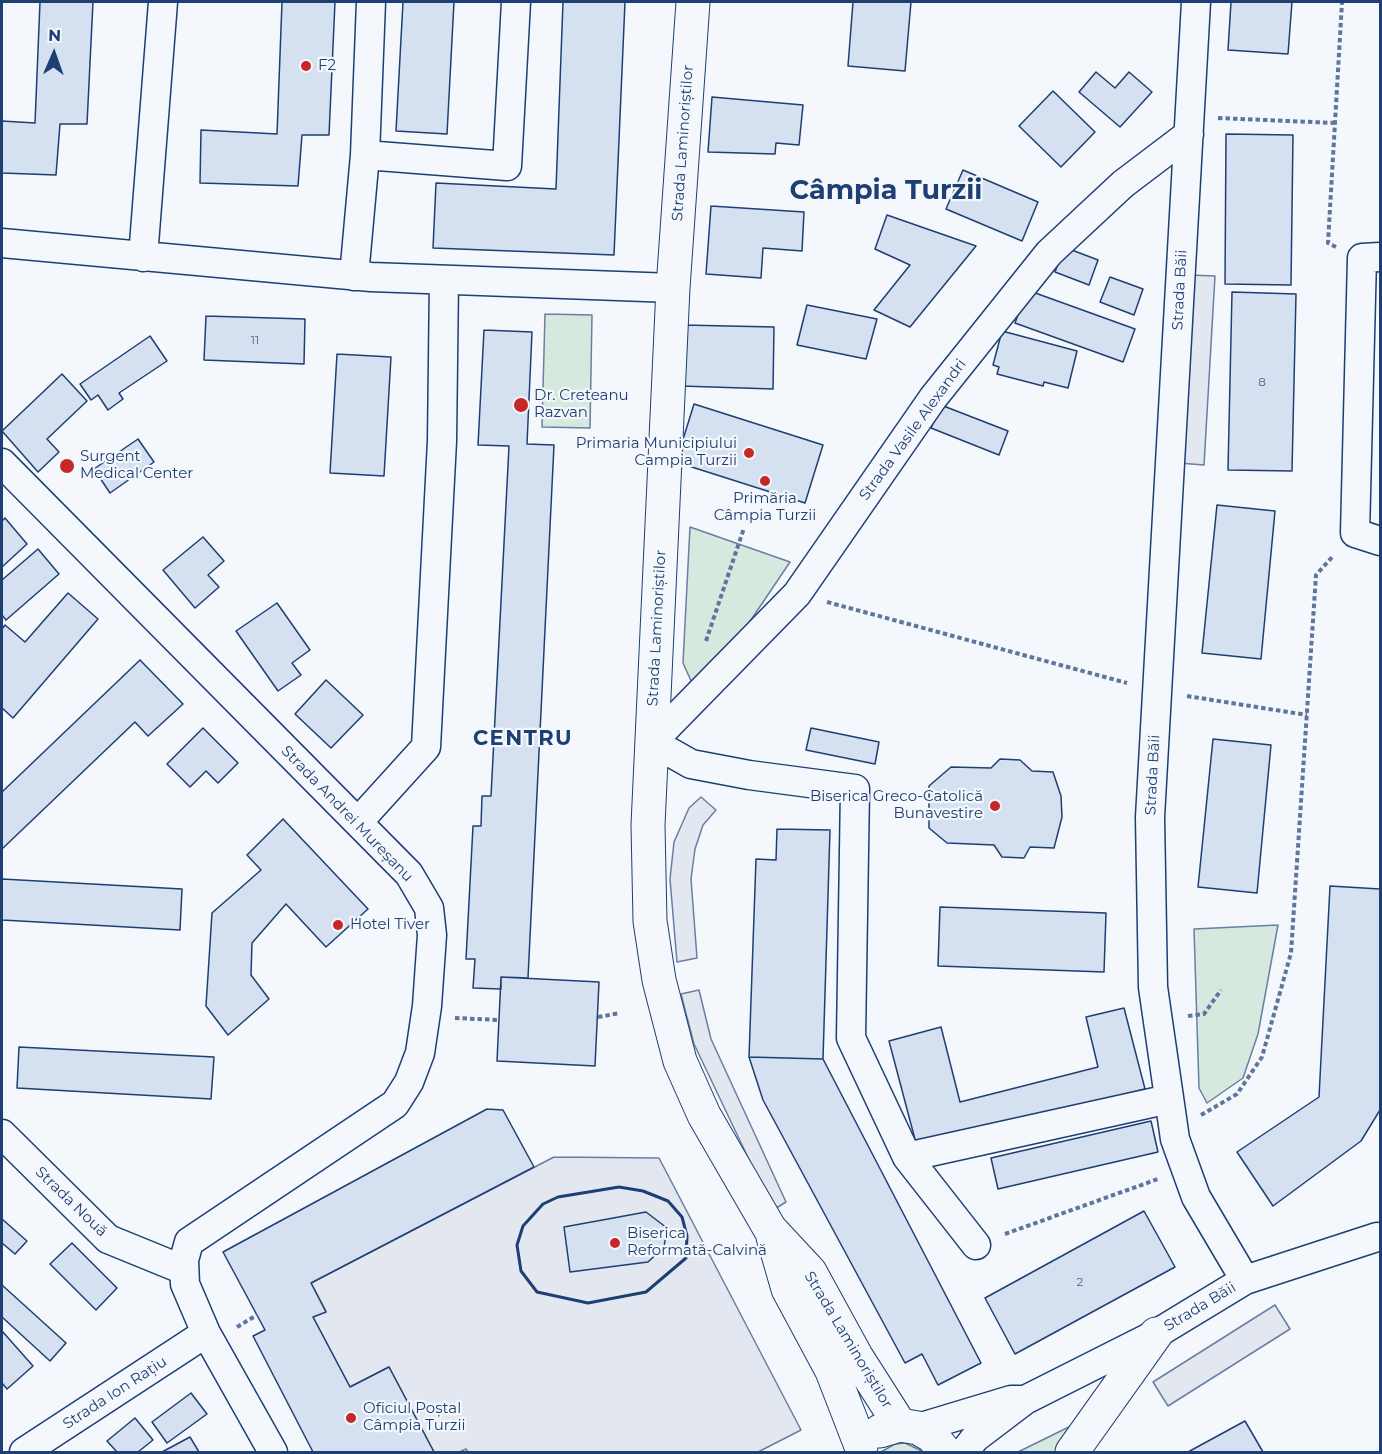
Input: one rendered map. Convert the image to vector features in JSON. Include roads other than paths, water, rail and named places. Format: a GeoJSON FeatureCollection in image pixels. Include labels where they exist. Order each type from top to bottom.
{"type":"FeatureCollection","features":[{"type":"Feature","properties":{"kind":"main road","name":"Strada Laminoriștilor"},"geometry":{"type":"LineString","coordinates":[[693,2],[673,288],[648,825],[651,921],[659,980],[680,1061],[704,1115],[770,1229],[810,1272],[856,1356],[909,1427],[932,1436],[945,1452]]}},
{"type":"Feature","properties":{"kind":"main road","name":"Strada Laminoriștilor"},"geometry":{"type":"LineString","coordinates":[[770,1229],[788,1289],[832,1371],[859,1449]]}},
{"type":"Feature","properties":{"kind":"main road"},"geometry":{"type":"LineString","coordinates":[[1072,1452],[1156,1334]]}},
{"type":"Feature","properties":{"kind":"main road"},"geometry":{"type":"LineString","coordinates":[[859,1449],[871,1435],[885,1428],[909,1427]]}},
{"type":"Feature","properties":{"kind":"street"},"geometry":{"type":"LineString","coordinates":[[143,256],[163,2]]}},
{"type":"Feature","properties":{"kind":"street"},"geometry":{"type":"LineString","coordinates":[[354,276],[365,155],[371,2]]}},
{"type":"Feature","properties":{"kind":"street"},"geometry":{"type":"LineString","coordinates":[[365,155],[507,166],[516,2]]}},
{"type":"Feature","properties":{"kind":"street","name":"Strada Băii"},"geometry":{"type":"LineString","coordinates":[[964,1452],[975,1438],[1025,1400],[1156,1334],[1245,1280],[1196,1197],[1174,1131],[1153,987],[1150,817],[1196,2]]}},
{"type":"Feature","properties":{"kind":"street","name":"Strada Vasile Alexandri"},"geometry":{"type":"LineString","coordinates":[[652,742],[797,594],[933,398],[1049,253],[1190,125]]}},
{"type":"Feature","properties":{"kind":"street"},"geometry":{"type":"LineString","coordinates":[[2,243],[354,276],[673,288]]}},
{"type":"Feature","properties":{"kind":"street"},"geometry":{"type":"LineString","coordinates":[[1368,537],[1371,258]]}},
{"type":"Feature","properties":{"kind":"street"},"geometry":{"type":"LineString","coordinates":[[358,822],[426,747],[442,441],[444,280]]}},
{"type":"Feature","properties":{"kind":"street","name":"Strada Andrei Mureșanu"},"geometry":{"type":"LineString","coordinates":[[2,463],[409,874],[429,908],[432,934],[420,1053],[409,1082],[395,1104],[189,1242],[184,1260],[185,1284],[206,1333],[273,1452]]}},
{"type":"Feature","properties":{"kind":"street"},"geometry":{"type":"LineString","coordinates":[[652,742],[691,764],[749,775],[855,789],[851,1038],[907,1157],[976,1245]]}},
{"type":"Feature","properties":{"kind":"street"},"geometry":{"type":"LineString","coordinates":[[907,1157],[1169,1099]]}},
{"type":"Feature","properties":{"kind":"street","name":"Strada Nouă"},"geometry":{"type":"LineString","coordinates":[[2,1134],[108,1239],[184,1270]]}},
{"type":"Feature","properties":{"kind":"street"},"geometry":{"type":"LineString","coordinates":[[1245,1280],[1379,1241]]}},
{"type":"Feature","properties":{"kind":"street","name":"Strada Ion Rațiu"},"geometry":{"type":"LineString","coordinates":[[24,1452],[206,1333]]}},
{"type":"Feature","properties":{"kind":"street","name":"Strada Băii"},"geometry":{"type":"LineString","coordinates":[[909,1427],[1011,1400],[1025,1400]]}},
{"type":"Feature","properties":{"kind":"place","name":"F2"},"geometry":{"type":"Point","coordinates":[306,66]}},
{"type":"Feature","properties":{"kind":"place","name":"Dr. Creteanu Razvan"},"geometry":{"type":"Point","coordinates":[521,405]}},
{"type":"Feature","properties":{"kind":"place","name":"Primaria Municipiului Campia Turzii"},"geometry":{"type":"Point","coordinates":[749,453]}},
{"type":"Feature","properties":{"kind":"place","name":"Surgent Medical Center"},"geometry":{"type":"Point","coordinates":[67,466]}},
{"type":"Feature","properties":{"kind":"place","name":"Primăria Câmpia Turzii"},"geometry":{"type":"Point","coordinates":[765,481]}},
{"type":"Feature","properties":{"kind":"place","name":"Biserica Greco-Catolică Bunavestire"},"geometry":{"type":"Point","coordinates":[995,806]}},
{"type":"Feature","properties":{"kind":"place","name":"Hotel Tiver"},"geometry":{"type":"Point","coordinates":[338,925]}},
{"type":"Feature","properties":{"kind":"place","name":"Biserica Reformată-Calvină"},"geometry":{"type":"Point","coordinates":[615,1243]}},
{"type":"Feature","properties":{"kind":"place","name":"Oficiul Poștal Câmpia Turzii"},"geometry":{"type":"Point","coordinates":[351,1418]}},
{"type":"Feature","properties":{"kind":"district","name":"Câmpia Turzii"},"geometry":{"type":"Point","coordinates":[886,191]}},
{"type":"Feature","properties":{"kind":"district","name":"CENTRU"},"geometry":{"type":"Point","coordinates":[523,739]}}]}
